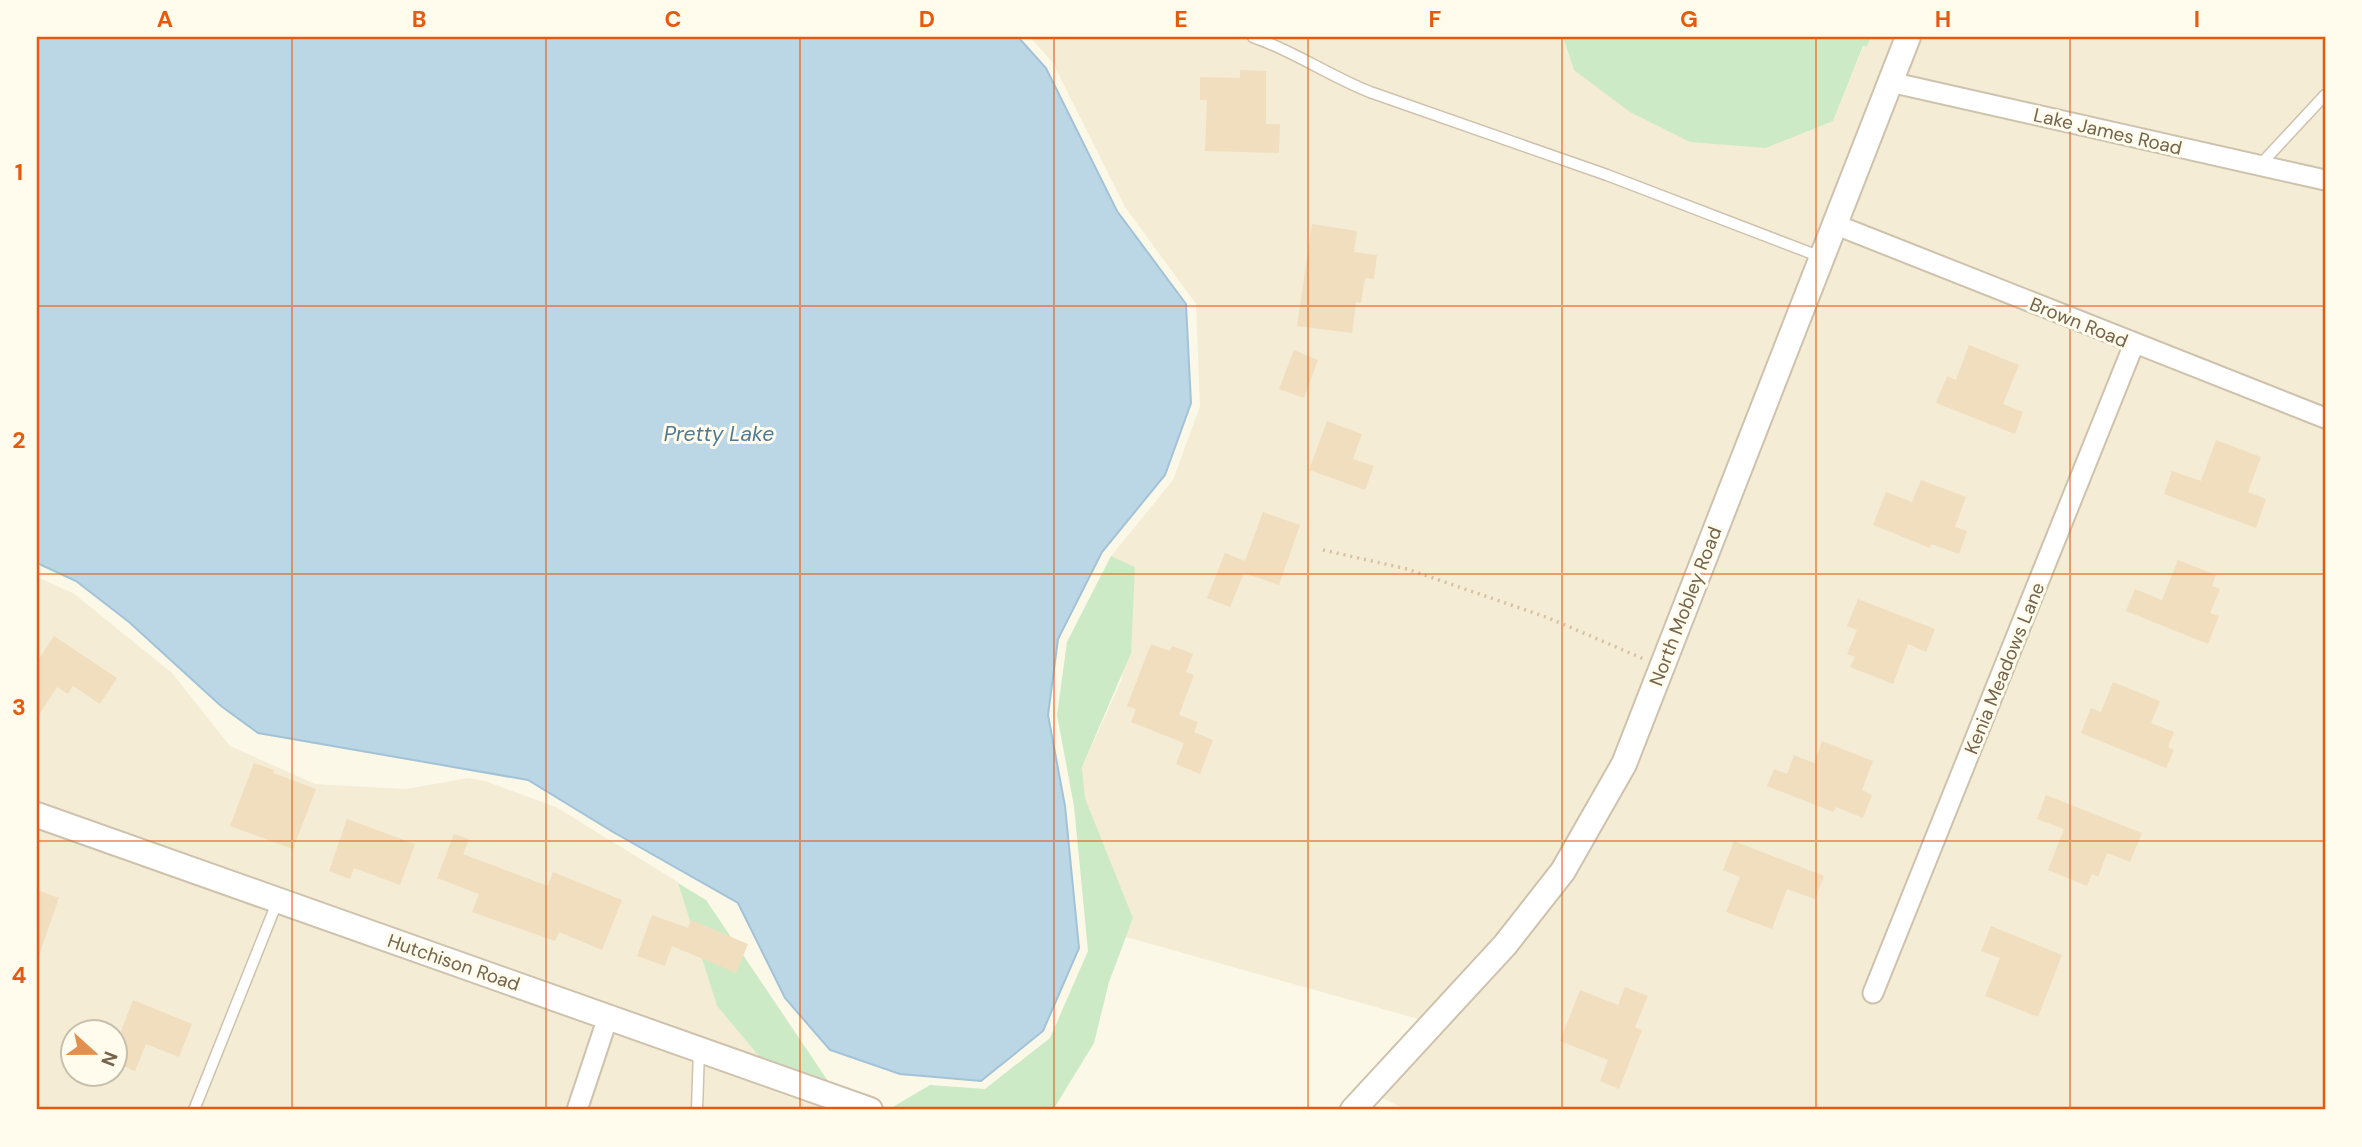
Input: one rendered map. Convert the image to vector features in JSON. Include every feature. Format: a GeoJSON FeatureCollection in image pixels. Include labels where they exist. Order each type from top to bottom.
{"type":"FeatureCollection","features":[{"type":"Feature","properties":{"kind":"street","name":"North Mobley Road"},"geometry":{"type":"LineString","coordinates":[[1353,1110],[1505,945],[1563,871],[1624,764],[1908,37]]}},
{"type":"Feature","properties":{"kind":"street","name":"Lake James Road"},"geometry":{"type":"LineString","coordinates":[[1890,82],[2325,180]]}},
{"type":"Feature","properties":{"kind":"street","name":"Brown Road"},"geometry":{"type":"LineString","coordinates":[[1834,224],[2325,418]]}},
{"type":"Feature","properties":{"kind":"street","name":"Kenia Meadows Lane"},"geometry":{"type":"LineString","coordinates":[[1873,993],[2134,344]]}},
{"type":"Feature","properties":{"kind":"street","name":"Hutchison Road"},"geometry":{"type":"LineString","coordinates":[[37,815],[870,1110]]}},
{"type":"Feature","properties":{"kind":"street"},"geometry":{"type":"LineString","coordinates":[[577,1110],[606,1023],[612,1017]]}},
{"type":"Feature","properties":{"kind":"lane"},"geometry":{"type":"LineString","coordinates":[[1253,37],[1282,47],[1337,79],[1359,88],[1607,176],[1821,257]]}},
{"type":"Feature","properties":{"kind":"lane"},"geometry":{"type":"LineString","coordinates":[[2260,165],[2325,96]]}},
{"type":"Feature","properties":{"kind":"lane"},"geometry":{"type":"LineString","coordinates":[[194,1110],[278,900]]}},
{"type":"Feature","properties":{"kind":"lane"},"geometry":{"type":"LineString","coordinates":[[697,1110],[699,1048]]}},
{"type":"Feature","properties":{"kind":"path"},"geometry":{"type":"LineString","coordinates":[[1323,550],[1420,573],[1546,617],[1662,666]]}},
{"type":"Feature","properties":{"kind":"shaded area"},"geometry":{"type":"Polygon","coordinates":[[[1030,37],[1563,37],[1574,70],[1766,148],[1833,121],[1864,45],[1867,46],[1871,37],[1895,37],[1614,759],[1554,865],[1496,939],[1422,1020],[1126,937],[1133,918],[1085,798],[1082,767],[1122,679],[1135,567],[1111,556],[1173,480],[1200,406],[1196,304],[1125,207],[1053,63],[1030,37]]]}},
{"type":"Feature","properties":{"kind":"shaded area"},"geometry":{"type":"Polygon","coordinates":[[[1908,37],[2325,37],[2325,1110],[1406,1110],[1377,1095],[1566,876],[1908,37]]]}},
{"type":"Feature","properties":{"kind":"shaded area"},"geometry":{"type":"Polygon","coordinates":[[[37,577],[73,593],[172,673],[230,746],[315,784],[406,789],[468,778],[485,781],[556,807],[678,882],[717,1006],[764,1062],[37,805],[37,577]]]}},
{"type":"Feature","properties":{"kind":"shaded area"},"geometry":{"type":"Polygon","coordinates":[[[37,823],[355,937],[828,1110],[37,1110],[37,823]]]}},
{"type":"Feature","properties":{"kind":"green space"},"geometry":{"type":"Polygon","coordinates":[[[1563,37],[1871,37],[1867,46],[1863,46],[1833,121],[1766,148],[1690,142],[1630,112],[1574,70],[1563,37]]]}},
{"type":"Feature","properties":{"kind":"green space"},"geometry":{"type":"Polygon","coordinates":[[[1111,556],[1135,567],[1131,653],[1082,767],[1085,798],[1133,918],[1109,982],[1094,1043],[1053,1110],[891,1108],[930,1085],[985,1089],[1050,1038],[1088,951],[1074,806],[1057,715],[1067,642],[1111,556]]]}},
{"type":"Feature","properties":{"kind":"green space"},"geometry":{"type":"Polygon","coordinates":[[[678,883],[706,900],[830,1084],[764,1062],[717,1006],[678,883]]]}},
{"type":"Feature","properties":{"kind":"water","name":"Pretty Lake"},"geometry":{"type":"Polygon","coordinates":[[[37,37],[1018,37],[1046,68],[1117,211],[1186,304],[1191,403],[1165,475],[1102,552],[1058,639],[1048,715],[1065,806],[1079,948],[1043,1031],[981,1081],[900,1074],[830,1050],[785,998],[738,903],[528,780],[258,733],[221,706],[129,622],[76,581],[37,563],[37,37]]]}},
{"type":"Feature","properties":{"kind":"building"},"geometry":{"type":"Polygon","coordinates":[[[1240,70],[1266,71],[1266,124],[1280,124],[1279,153],[1205,151],[1207,100],[1200,100],[1200,77],[1240,78],[1240,70]]]}},
{"type":"Feature","properties":{"kind":"building"},"geometry":{"type":"Polygon","coordinates":[[[1312,224],[1357,231],[1354,252],[1377,255],[1374,279],[1365,278],[1361,303],[1356,302],[1352,333],[1297,326],[1312,224]]]}},
{"type":"Feature","properties":{"kind":"building"},"geometry":{"type":"Polygon","coordinates":[[[1969,345],[2019,365],[2003,404],[2023,412],[2015,434],[1936,403],[1947,376],[1956,380],[1969,345]]]}},
{"type":"Feature","properties":{"kind":"building"},"geometry":{"type":"Polygon","coordinates":[[[1294,350],[1318,360],[1304,398],[1279,389],[1294,350]]]}},
{"type":"Feature","properties":{"kind":"building"},"geometry":{"type":"Polygon","coordinates":[[[1327,421],[1362,434],[1353,459],[1374,466],[1365,490],[1309,470],[1327,421]]]}},
{"type":"Feature","properties":{"kind":"building"},"geometry":{"type":"Polygon","coordinates":[[[2216,440],[2261,457],[2248,492],[2266,499],[2256,528],[2164,494],[2172,471],[2201,481],[2216,440]]]}},
{"type":"Feature","properties":{"kind":"building"},"geometry":{"type":"Polygon","coordinates":[[[1921,480],[1966,497],[1955,527],[1967,531],[1959,554],[1931,544],[1930,548],[1873,525],[1886,492],[1912,502],[1921,480]]]}},
{"type":"Feature","properties":{"kind":"building"},"geometry":{"type":"Polygon","coordinates":[[[1263,512],[1300,525],[1279,585],[1244,573],[1230,607],[1207,598],[1225,553],[1245,561],[1263,512]]]}},
{"type":"Feature","properties":{"kind":"building"},"geometry":{"type":"Polygon","coordinates":[[[2178,560],[2216,575],[2212,586],[2220,589],[2210,613],[2219,616],[2208,644],[2126,611],[2135,589],[2162,600],[2178,560]]]}},
{"type":"Feature","properties":{"kind":"building"},"geometry":{"type":"Polygon","coordinates":[[[1858,599],[1935,629],[1926,652],[1908,644],[1893,684],[1850,667],[1855,657],[1847,654],[1857,630],[1847,626],[1858,599]]]}},
{"type":"Feature","properties":{"kind":"building"},"geometry":{"type":"Polygon","coordinates":[[[54,636],[117,678],[100,704],[73,686],[68,694],[57,687],[37,718],[37,662],[54,636]]]}},
{"type":"Feature","properties":{"kind":"building"},"geometry":{"type":"Polygon","coordinates":[[[1151,644],[1170,651],[1172,646],[1193,654],[1186,672],[1194,675],[1179,715],[1198,722],[1194,732],[1213,740],[1200,774],[1176,764],[1184,743],[1131,722],[1136,709],[1127,706],[1151,644]]]}},
{"type":"Feature","properties":{"kind":"building"},"geometry":{"type":"Polygon","coordinates":[[[2113,682],[2160,701],[2151,723],[2174,732],[2168,747],[2174,750],[2166,768],[2081,733],[2091,708],[2101,712],[2113,682]]]}},
{"type":"Feature","properties":{"kind":"building"},"geometry":{"type":"Polygon","coordinates":[[[1822,741],[1873,761],[1862,790],[1872,795],[1863,818],[1836,807],[1833,812],[1767,786],[1774,769],[1787,774],[1794,755],[1814,763],[1822,741]]]}},
{"type":"Feature","properties":{"kind":"building"},"geometry":{"type":"Polygon","coordinates":[[[254,763],[316,789],[293,849],[230,826],[254,763]]]}},
{"type":"Feature","properties":{"kind":"building"},"geometry":{"type":"Polygon","coordinates":[[[2046,795],[2142,833],[2130,862],[2107,853],[2098,877],[2092,874],[2087,886],[2048,870],[2064,829],[2037,819],[2046,795]]]}},
{"type":"Feature","properties":{"kind":"building"},"geometry":{"type":"Polygon","coordinates":[[[347,819],[415,844],[400,885],[354,868],[350,879],[329,871],[347,819]]]}},
{"type":"Feature","properties":{"kind":"building"},"geometry":{"type":"Polygon","coordinates":[[[454,834],[469,839],[463,854],[548,886],[553,872],[622,900],[602,950],[559,932],[555,941],[472,912],[479,894],[437,878],[454,834]]]}},
{"type":"Feature","properties":{"kind":"building"},"geometry":{"type":"Polygon","coordinates":[[[1734,841],[1824,876],[1815,899],[1787,889],[1772,929],[1726,912],[1740,877],[1723,870],[1734,841]]]}},
{"type":"Feature","properties":{"kind":"building"},"geometry":{"type":"Polygon","coordinates":[[[37,890],[59,898],[39,955],[37,955],[37,890]]]}},
{"type":"Feature","properties":{"kind":"building"},"geometry":{"type":"Polygon","coordinates":[[[652,915],[688,928],[691,920],[748,944],[736,973],[672,946],[665,966],[637,956],[652,915]]]}},
{"type":"Feature","properties":{"kind":"building"},"geometry":{"type":"Polygon","coordinates":[[[1991,926],[2062,955],[2038,1017],[1985,996],[2000,958],[1981,951],[1991,926]]]}},
{"type":"Feature","properties":{"kind":"building"},"geometry":{"type":"Polygon","coordinates":[[[1625,987],[1648,996],[1635,1027],[1642,1030],[1619,1089],[1600,1081],[1608,1060],[1560,1041],[1580,990],[1618,1005],[1625,987]]]}},
{"type":"Feature","properties":{"kind":"building"},"geometry":{"type":"Polygon","coordinates":[[[133,1000],[192,1024],[179,1057],[146,1044],[135,1071],[130,1069],[130,1018],[126,1018],[133,1000]]]}}]}
